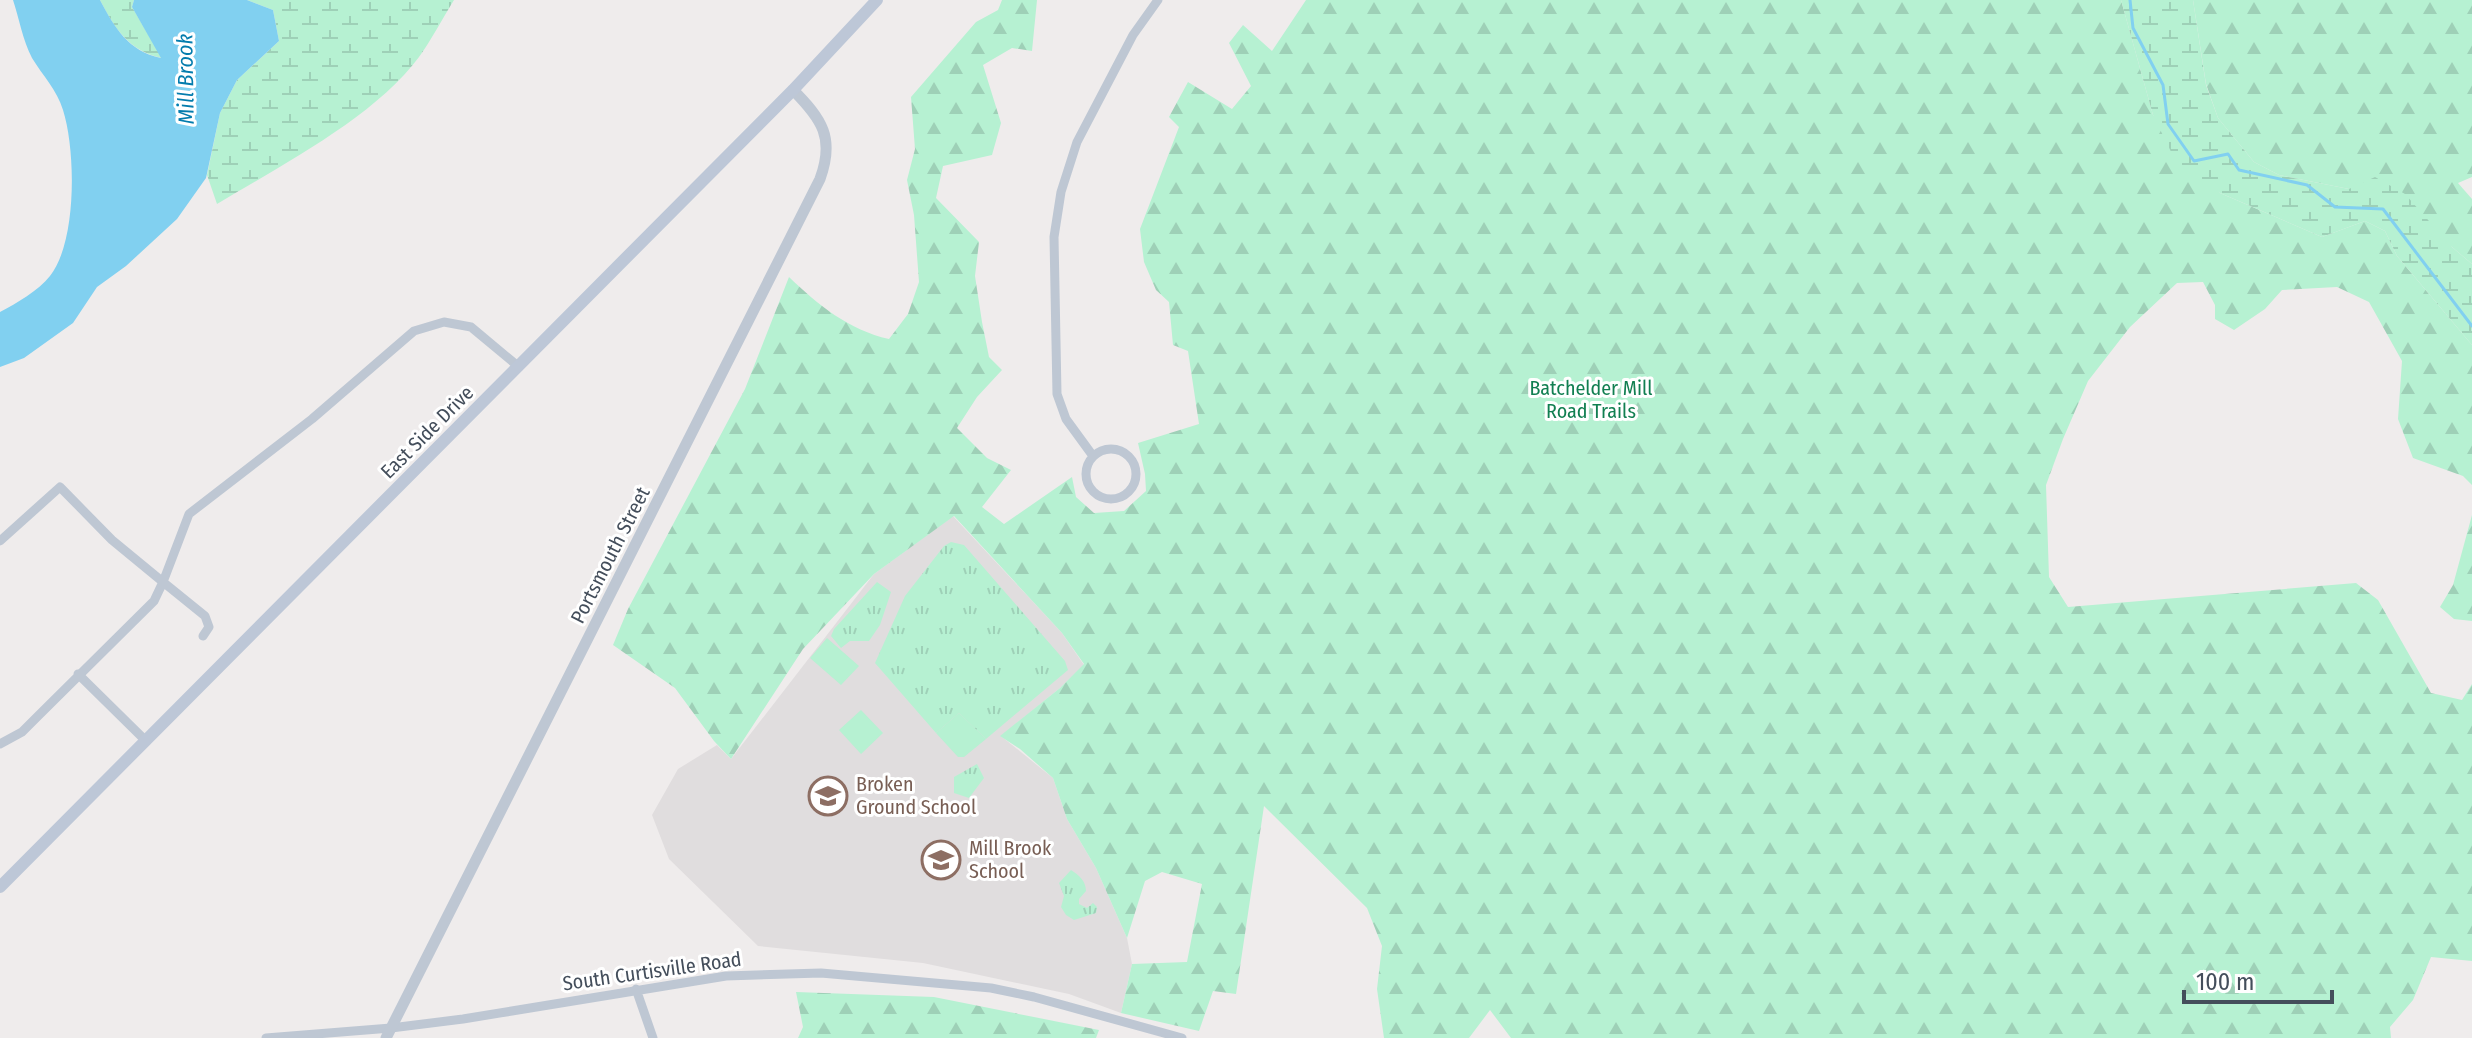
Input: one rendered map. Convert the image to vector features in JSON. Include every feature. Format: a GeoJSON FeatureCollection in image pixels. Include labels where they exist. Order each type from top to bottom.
{"type":"FeatureCollection","features":[{"type":"Feature","properties":{"kind":"main road","name":"East Side Drive"},"geometry":{"type":"LineString","coordinates":[[0,887],[793,90],[877,0]]}},
{"type":"Feature","properties":{"kind":"street"},"geometry":{"type":"LineString","coordinates":[[1093,456],[1066,419],[1057,394],[1056,214],[1077,142],[1133,35],[1158,0]]}},
{"type":"Feature","properties":{"kind":"street","name":"Portsmouth Street"},"geometry":{"type":"LineString","coordinates":[[389,1033],[820,179],[827,155],[825,132],[793,90]]}},
{"type":"Feature","properties":{"kind":"street"},"geometry":{"type":"LineString","coordinates":[[0,744],[22,732],[154,601],[189,514],[312,419],[414,331],[444,322],[471,327],[519,367]]}},
{"type":"Feature","properties":{"kind":"street"},"geometry":{"type":"LineString","coordinates":[[1106,449],[1126,454],[1136,473],[1128,493],[1115,499],[1095,494],[1086,476],[1086,468],[1093,456],[1106,449]]}},
{"type":"Feature","properties":{"kind":"street"},"geometry":{"type":"LineString","coordinates":[[0,541],[60,487],[97,526],[205,616],[209,627],[203,636]]}},
{"type":"Feature","properties":{"kind":"street"},"geometry":{"type":"LineString","coordinates":[[78,674],[146,741]]}},
{"type":"Feature","properties":{"kind":"street","name":"South Curtisville Road"},"geometry":{"type":"LineString","coordinates":[[266,1038],[389,1033],[726,976],[843,973],[991,988],[1101,1014],[1182,1038]]}},
{"type":"Feature","properties":{"kind":"street"},"geometry":{"type":"LineString","coordinates":[[636,989],[653,1038]]}},
{"type":"Feature","properties":{"kind":"shaded area"},"geometry":{"type":"Polygon","coordinates":[[[953,516],[1062,633],[1084,665],[1001,736],[1053,778],[1067,819],[1096,868],[1127,938],[1132,964],[1121,1013],[1069,994],[923,963],[758,946],[669,859],[652,815],[678,769],[717,745],[731,759],[874,574],[953,516]]]}},
{"type":"Feature","properties":{"kind":"green space"},"geometry":{"type":"Polygon","coordinates":[[[100,0],[134,0],[132,7],[162,58],[140,50],[124,37],[100,0]]]}},
{"type":"Feature","properties":{"kind":"green space"},"geometry":{"type":"Polygon","coordinates":[[[247,0],[454,0],[419,57],[378,100],[325,139],[217,204],[207,175],[220,113],[237,80],[279,41],[273,10],[247,0]]]}},
{"type":"Feature","properties":{"kind":"green space","name":"Batchelder Mill Road Trails"},"geometry":{"type":"Polygon","coordinates":[[[1002,0],[1037,0],[1032,51],[1012,48],[983,65],[1001,123],[992,155],[943,166],[936,198],[979,242],[975,276],[982,322],[989,357],[1002,370],[977,397],[957,428],[987,458],[1011,470],[982,507],[1004,524],[1072,477],[1076,497],[1094,513],[1124,511],[1146,491],[1138,443],[1199,424],[1188,351],[1173,345],[1169,302],[1156,290],[1144,262],[1140,229],[1179,127],[1169,117],[1188,82],[1232,109],[1251,86],[1229,43],[1243,25],[1272,51],[1306,0],[2121,0],[2153,115],[2220,193],[2322,237],[2365,221],[2385,231],[2397,256],[2472,345],[2472,485],[2463,476],[2413,458],[2398,419],[2402,361],[2369,302],[2337,287],[2282,290],[2265,309],[2234,330],[2215,319],[2215,305],[2203,282],[2177,283],[2130,327],[2088,381],[2046,485],[2049,577],[2068,607],[2356,583],[2378,600],[2431,693],[2462,700],[2472,684],[2472,961],[2431,957],[2413,1000],[2390,1027],[2391,1038],[1511,1038],[1490,1010],[1469,1038],[1384,1038],[1377,989],[1382,946],[1367,908],[1264,806],[1236,994],[1213,991],[1199,1031],[1121,1013],[1132,964],[1187,962],[1202,884],[1162,872],[1145,881],[1127,938],[1096,868],[1067,819],[1053,778],[1000,736],[1060,688],[1084,664],[1062,633],[954,516],[874,574],[803,649],[731,759],[675,688],[613,645],[628,609],[745,389],[789,277],[835,315],[874,335],[889,339],[908,314],[919,282],[914,215],[907,180],[915,149],[911,97],[976,22],[998,10],[1002,0]]]}},
{"type":"Feature","properties":{"kind":"green space"},"geometry":{"type":"Polygon","coordinates":[[[2121,0],[2193,0],[2206,85],[2218,118],[2254,162],[2279,175],[2349,189],[2375,177],[2405,194],[2452,247],[2472,264],[2472,345],[2397,256],[2385,231],[2365,221],[2322,237],[2220,193],[2177,164],[2153,115],[2121,0]]]}},
{"type":"Feature","properties":{"kind":"green space"},"geometry":{"type":"Polygon","coordinates":[[[2193,0],[2472,0],[2472,177],[2458,183],[2472,199],[2472,264],[2452,247],[2349,189],[2279,175],[2254,162],[2218,118],[2206,84],[2193,0]]]}},
{"type":"Feature","properties":{"kind":"green space"},"geometry":{"type":"Polygon","coordinates":[[[2472,515],[2472,621],[2454,619],[2440,607],[2453,585],[2472,515]]]}},
{"type":"Feature","properties":{"kind":"green space"},"geometry":{"type":"Polygon","coordinates":[[[951,542],[964,545],[1065,661],[1068,670],[986,739],[959,713],[936,733],[875,663],[905,596],[944,546],[951,542]]]}},
{"type":"Feature","properties":{"kind":"green space"},"geometry":{"type":"Polygon","coordinates":[[[877,582],[891,592],[880,625],[869,641],[850,641],[841,648],[831,636],[834,629],[877,582]]]}},
{"type":"Feature","properties":{"kind":"green space"},"geometry":{"type":"Polygon","coordinates":[[[827,638],[859,666],[841,685],[810,658],[827,638]]]}},
{"type":"Feature","properties":{"kind":"green space"},"geometry":{"type":"Polygon","coordinates":[[[861,710],[883,733],[861,754],[839,730],[861,710]]]}},
{"type":"Feature","properties":{"kind":"green space"},"geometry":{"type":"Polygon","coordinates":[[[959,713],[986,739],[964,757],[958,757],[936,733],[959,713]]]}},
{"type":"Feature","properties":{"kind":"green space"},"geometry":{"type":"Polygon","coordinates":[[[977,764],[984,778],[969,798],[954,793],[954,777],[977,764]]]}},
{"type":"Feature","properties":{"kind":"green space"},"geometry":{"type":"Polygon","coordinates":[[[1071,870],[1086,887],[1079,904],[1087,908],[1093,903],[1097,907],[1096,913],[1074,920],[1061,907],[1064,896],[1059,883],[1071,870]]]}},
{"type":"Feature","properties":{"kind":"green space"},"geometry":{"type":"Polygon","coordinates":[[[796,992],[934,997],[1099,1030],[1096,1038],[798,1038],[803,1027],[796,992]]]}},
{"type":"Feature","properties":{"kind":"water"},"geometry":{"type":"Polygon","coordinates":[[[13,0],[100,0],[117,29],[131,44],[161,58],[132,7],[134,0],[247,0],[273,10],[279,41],[237,80],[220,113],[206,178],[177,219],[126,266],[97,287],[73,323],[24,358],[0,367],[0,312],[33,292],[50,276],[65,241],[72,196],[70,148],[63,110],[29,51],[13,0]]]}},
{"type":"Feature","properties":{"kind":"waterway","name":"Mill Brook"},"geometry":{"type":"LineString","coordinates":[[2130,0],[2133,28],[2163,85],[2168,124],[2194,161],[2228,154],[2239,170],[2307,185],[2335,207],[2383,209],[2472,326]]}},
{"type":"Feature","properties":{"kind":"place","name":"Broken Ground School"},"geometry":{"type":"Point","coordinates":[828,796]}},
{"type":"Feature","properties":{"kind":"place","name":"Mill Brook School"},"geometry":{"type":"Point","coordinates":[941,860]}}]}
